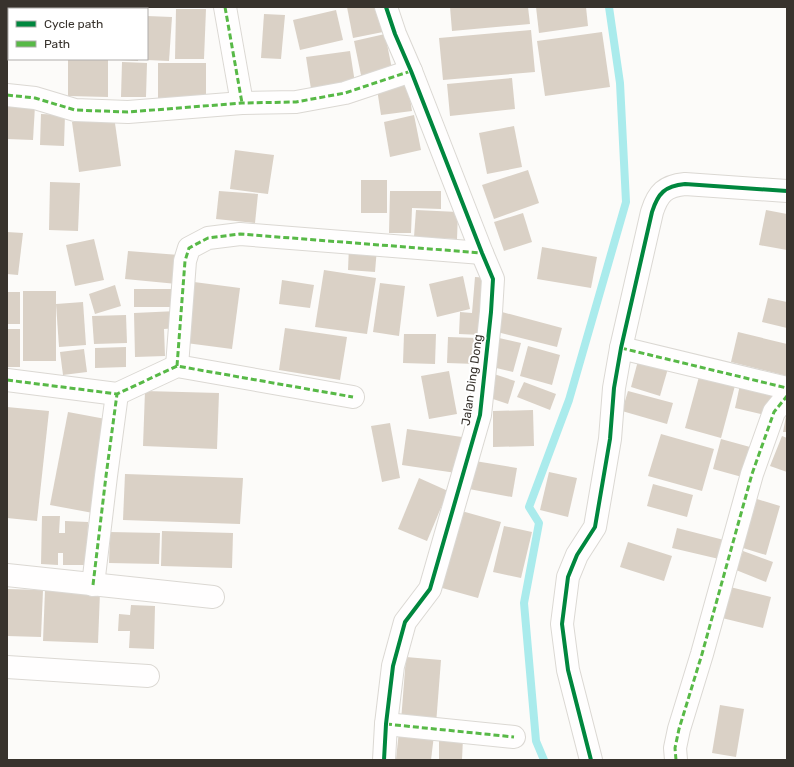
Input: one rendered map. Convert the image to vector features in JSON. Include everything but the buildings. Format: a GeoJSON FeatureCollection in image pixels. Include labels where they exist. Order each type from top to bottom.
{"type":"FeatureCollection","features":[{"type":"Feature","properties":{"kind":"street"},"geometry":{"type":"LineString","coordinates":[[225,7],[242,103]]}},
{"type":"Feature","properties":{"kind":"street","name":"Jalan Ding Dong"},"geometry":{"type":"LineString","coordinates":[[384,760],[386,724],[393,666],[405,622],[430,589],[480,415],[493,279],[395,34],[386,7]]}},
{"type":"Feature","properties":{"kind":"street"},"geometry":{"type":"LineString","coordinates":[[7,95],[35,98],[75,110],[128,112],[242,103],[296,102],[345,93],[411,71]]}},
{"type":"Feature","properties":{"kind":"street"},"geometry":{"type":"LineString","coordinates":[[592,760],[568,670],[562,624],[568,577],[577,555],[595,527],[610,440],[614,388],[652,212],[656,200],[662,192],[673,185],[685,184],[787,192]]}},
{"type":"Feature","properties":{"kind":"street"},"geometry":{"type":"LineString","coordinates":[[177,366],[185,262],[189,248],[208,238],[240,234],[482,252]]}},
{"type":"Feature","properties":{"kind":"street"},"geometry":{"type":"LineString","coordinates":[[622,348],[787,388]]}},
{"type":"Feature","properties":{"kind":"street"},"geometry":{"type":"LineString","coordinates":[[7,380],[117,394],[177,366],[353,396]]}},
{"type":"Feature","properties":{"kind":"street"},"geometry":{"type":"LineString","coordinates":[[93,585],[117,394]]}},
{"type":"Feature","properties":{"kind":"street"},"geometry":{"type":"LineString","coordinates":[[676,760],[675,743],[702,654],[752,474],[774,412],[787,396]]}},
{"type":"Feature","properties":{"kind":"street"},"geometry":{"type":"LineString","coordinates":[[7,575],[213,597]]}},
{"type":"Feature","properties":{"kind":"street"},"geometry":{"type":"LineString","coordinates":[[7,667],[148,676]]}},
{"type":"Feature","properties":{"kind":"street"},"geometry":{"type":"LineString","coordinates":[[386,724],[514,736]]}},
{"type":"Feature","properties":{"kind":"waterway"},"geometry":{"type":"LineString","coordinates":[[544,760],[536,741],[524,603],[539,523],[529,507],[569,400],[626,202],[620,83],[609,7]]}},
{"type":"Feature","properties":{"kind":"marked path"},"geometry":{"type":"LineString","coordinates":[[225,7],[242,103]]}},
{"type":"Feature","properties":{"kind":"marked path"},"geometry":{"type":"LineString","coordinates":[[7,95],[35,98],[75,110],[128,112],[242,103],[296,102],[345,93],[411,71]]}},
{"type":"Feature","properties":{"kind":"marked path"},"geometry":{"type":"LineString","coordinates":[[177,366],[185,261],[189,248],[208,238],[240,234],[482,253]]}},
{"type":"Feature","properties":{"kind":"marked path"},"geometry":{"type":"LineString","coordinates":[[621,348],[787,388]]}},
{"type":"Feature","properties":{"kind":"marked path"},"geometry":{"type":"LineString","coordinates":[[7,380],[117,394],[177,366],[353,397]]}},
{"type":"Feature","properties":{"kind":"marked path"},"geometry":{"type":"LineString","coordinates":[[93,585],[117,394]]}},
{"type":"Feature","properties":{"kind":"marked path"},"geometry":{"type":"LineString","coordinates":[[676,760],[675,748],[679,729],[702,654],[752,474],[774,412],[787,396]]}},
{"type":"Feature","properties":{"kind":"marked path"},"geometry":{"type":"LineString","coordinates":[[386,724],[514,737]]}},
{"type":"Feature","properties":{"kind":"cycle path"},"geometry":{"type":"LineString","coordinates":[[384,760],[386,724],[393,666],[405,622],[430,589],[480,415],[493,279],[395,34],[386,7]]}},
{"type":"Feature","properties":{"kind":"cycle path"},"geometry":{"type":"LineString","coordinates":[[591,760],[568,670],[562,624],[568,577],[577,555],[595,527],[610,439],[614,388],[621,348],[654,205],[660,195],[667,189],[685,184],[787,191]]}}]}
